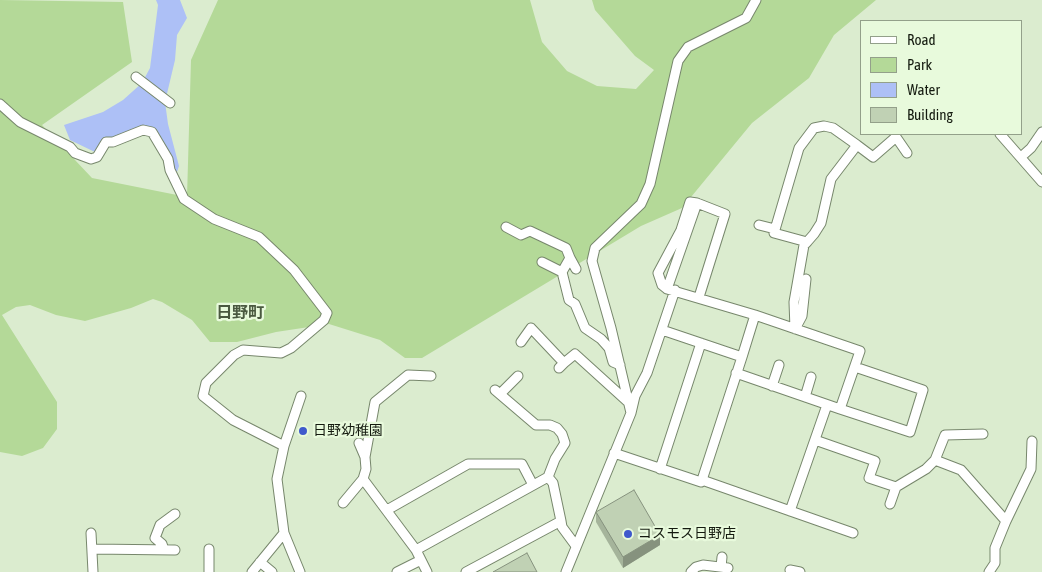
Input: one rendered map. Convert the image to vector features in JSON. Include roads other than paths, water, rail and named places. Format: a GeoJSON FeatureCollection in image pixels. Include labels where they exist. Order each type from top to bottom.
{"type":"FeatureCollection","features":[{"type":"Feature","properties":{"kind":"street"},"geometry":{"type":"LineString","coordinates":[[631,413],[592,261],[595,248],[640,204],[650,184],[678,62],[688,47],[746,18],[756,0]]}},
{"type":"Feature","properties":{"kind":"street"},"geometry":{"type":"LineString","coordinates":[[136,77],[170,103]]}},
{"type":"Feature","properties":{"kind":"street"},"geometry":{"type":"LineString","coordinates":[[0,104],[20,122],[70,147],[75,153],[91,159],[97,157],[106,142],[113,142],[143,130],[152,132],[168,159],[170,170],[184,199],[214,220],[259,237],[294,270],[327,313],[324,320],[291,348],[281,353],[243,350],[234,355],[206,383],[203,396],[233,420],[284,446]]}},
{"type":"Feature","properties":{"kind":"street"},"geometry":{"type":"LineString","coordinates":[[807,242],[774,232],[799,148],[814,128],[824,126],[834,128],[872,157],[896,137],[907,153]]}},
{"type":"Feature","properties":{"kind":"street"},"geometry":{"type":"LineString","coordinates":[[1021,157],[1032,148],[1042,132]]}},
{"type":"Feature","properties":{"kind":"street"},"geometry":{"type":"LineString","coordinates":[[1001,135],[1042,182]]}},
{"type":"Feature","properties":{"kind":"street"},"geometry":{"type":"LineString","coordinates":[[795,329],[794,302],[799,267],[807,242],[821,223],[831,179],[857,146]]}},
{"type":"Feature","properties":{"kind":"street"},"geometry":{"type":"LineString","coordinates":[[699,297],[725,214],[690,202],[681,230],[658,273],[662,285],[671,290],[755,315],[860,351],[840,409]]}},
{"type":"Feature","properties":{"kind":"street"},"geometry":{"type":"LineString","coordinates":[[566,572],[631,413],[662,330],[671,290],[697,203]]}},
{"type":"Feature","properties":{"kind":"street"},"geometry":{"type":"LineString","coordinates":[[759,225],[776,229]]}},
{"type":"Feature","properties":{"kind":"street"},"geometry":{"type":"LineString","coordinates":[[506,227],[522,235],[530,231],[566,248],[576,269]]}},
{"type":"Feature","properties":{"kind":"street"},"geometry":{"type":"LineString","coordinates":[[570,258],[562,272],[569,300],[575,304],[585,328],[601,339],[609,348],[613,362],[620,365]]}},
{"type":"Feature","properties":{"kind":"street"},"geometry":{"type":"LineString","coordinates":[[542,262],[562,272]]}},
{"type":"Feature","properties":{"kind":"street"},"geometry":{"type":"LineString","coordinates":[[795,329],[802,316],[803,289],[806,279]]}},
{"type":"Feature","properties":{"kind":"street"},"geometry":{"type":"LineString","coordinates":[[702,480],[755,315]]}},
{"type":"Feature","properties":{"kind":"street"},"geometry":{"type":"LineString","coordinates":[[521,342],[531,328],[561,366],[576,354],[629,404]]}},
{"type":"Feature","properties":{"kind":"street"},"geometry":{"type":"LineString","coordinates":[[662,330],[742,357]]}},
{"type":"Feature","properties":{"kind":"street"},"geometry":{"type":"LineString","coordinates":[[660,469],[701,343]]}},
{"type":"Feature","properties":{"kind":"street"},"geometry":{"type":"LineString","coordinates":[[772,386],[779,365]]}},
{"type":"Feature","properties":{"kind":"street"},"geometry":{"type":"LineString","coordinates":[[736,373],[910,432],[923,390],[855,367]]}},
{"type":"Feature","properties":{"kind":"street"},"geometry":{"type":"LineString","coordinates":[[343,503],[363,479],[375,402],[408,375],[431,376]]}},
{"type":"Feature","properties":{"kind":"street"},"geometry":{"type":"LineString","coordinates":[[420,376],[420,386]]}},
{"type":"Feature","properties":{"kind":"street"},"geometry":{"type":"LineString","coordinates":[[416,550],[548,477],[564,443],[562,434],[550,425],[536,425],[497,392],[518,376]]}},
{"type":"Feature","properties":{"kind":"street"},"geometry":{"type":"LineString","coordinates":[[805,397],[811,377]]}},
{"type":"Feature","properties":{"kind":"street"},"geometry":{"type":"LineString","coordinates":[[300,572],[284,533],[277,479],[284,446],[301,396]]}},
{"type":"Feature","properties":{"kind":"street"},"geometry":{"type":"LineString","coordinates":[[790,511],[828,405]]}},
{"type":"Feature","properties":{"kind":"street"},"geometry":{"type":"LineString","coordinates":[[890,504],[896,487],[926,469],[935,460],[945,435],[983,434]]}},
{"type":"Feature","properties":{"kind":"street"},"geometry":{"type":"LineString","coordinates":[[815,440],[875,461],[869,478],[896,487]]}},
{"type":"Feature","properties":{"kind":"street"},"geometry":{"type":"LineString","coordinates":[[989,572],[995,563],[995,548],[1006,521],[1031,470],[1032,441]]}},
{"type":"Feature","properties":{"kind":"street"},"geometry":{"type":"LineString","coordinates":[[359,442],[365,457]]}},
{"type":"Feature","properties":{"kind":"street"},"geometry":{"type":"LineString","coordinates":[[614,453],[701,482],[702,480],[853,533]]}},
{"type":"Feature","properties":{"kind":"street"},"geometry":{"type":"LineString","coordinates":[[935,460],[960,470],[1006,521]]}},
{"type":"Feature","properties":{"kind":"street"},"geometry":{"type":"LineString","coordinates":[[387,510],[468,464],[522,464],[533,485]]}},
{"type":"Feature","properties":{"kind":"street"},"geometry":{"type":"LineString","coordinates":[[548,477],[553,483],[562,527],[576,546]]}},
{"type":"Feature","properties":{"kind":"street"},"geometry":{"type":"LineString","coordinates":[[363,479],[416,550],[428,572]]}},
{"type":"Feature","properties":{"kind":"street"},"geometry":{"type":"LineString","coordinates":[[164,550],[162,544],[155,538],[160,525],[175,514]]}},
{"type":"Feature","properties":{"kind":"street"},"geometry":{"type":"LineString","coordinates":[[466,572],[561,521]]}},
{"type":"Feature","properties":{"kind":"street"},"geometry":{"type":"LineString","coordinates":[[91,533],[93,572]]}},
{"type":"Feature","properties":{"kind":"street"},"geometry":{"type":"LineString","coordinates":[[252,572],[284,533]]}},
{"type":"Feature","properties":{"kind":"street"},"geometry":{"type":"LineString","coordinates":[[92,549],[175,550]]}},
{"type":"Feature","properties":{"kind":"street"},"geometry":{"type":"LineString","coordinates":[[209,549],[209,572]]}},
{"type":"Feature","properties":{"kind":"street"},"geometry":{"type":"LineString","coordinates":[[691,572],[696,567],[703,565],[724,568],[722,557]]}},
{"type":"Feature","properties":{"kind":"street"},"geometry":{"type":"LineString","coordinates":[[397,572],[421,560]]}},
{"type":"Feature","properties":{"kind":"street"},"geometry":{"type":"LineString","coordinates":[[260,562],[272,572]]}},
{"type":"Feature","properties":{"kind":"water"},"geometry":{"type":"Polygon","coordinates":[[[156,0],[180,0],[187,18],[177,35],[175,60],[165,102],[168,124],[179,166],[177,172],[162,151],[156,130],[149,126],[135,130],[99,154],[70,140],[64,125],[103,112],[123,100],[142,83],[150,68],[158,5],[156,0]]]}},
{"type":"Feature","properties":{"kind":"place","name":"日野幼稚園"},"geometry":{"type":"Point","coordinates":[303,431]}},
{"type":"Feature","properties":{"kind":"place","name":"コスモス日野店"},"geometry":{"type":"Point","coordinates":[628,534]}},
{"type":"Feature","properties":{"kind":"district","name":"日野町"},"geometry":{"type":"Point","coordinates":[240,313]}}]}
